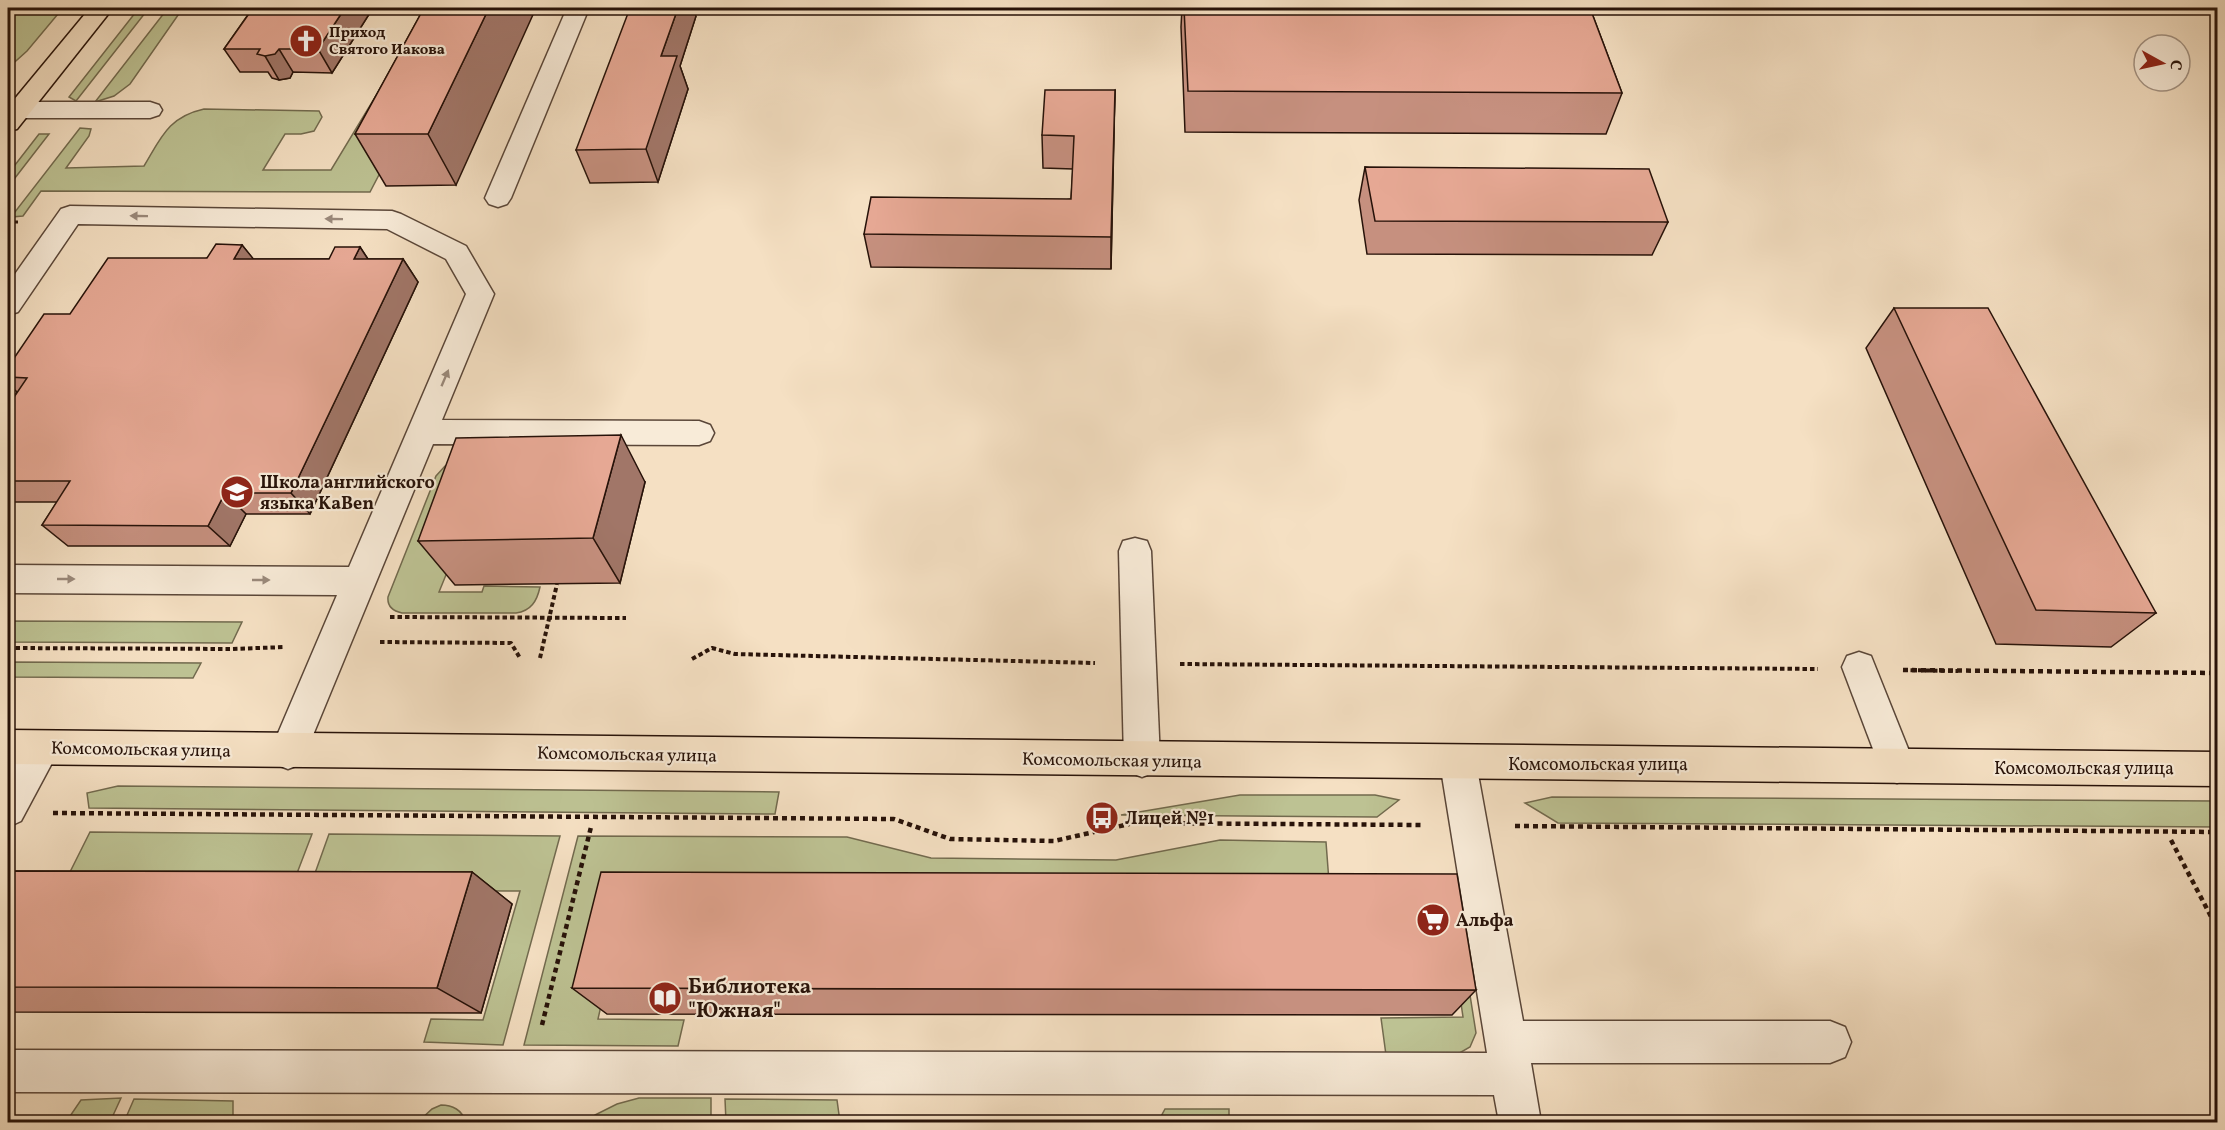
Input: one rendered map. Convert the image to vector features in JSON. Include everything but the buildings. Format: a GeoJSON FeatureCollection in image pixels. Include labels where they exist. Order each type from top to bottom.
{"type":"FeatureCollection","features":[{"type":"Feature","properties":{"kind":"main road"},"geometry":{"type":"LineString","coordinates":[[13,117],[102,8]]}},
{"type":"Feature","properties":{"kind":"main road","name":"Комсомольская улица"},"geometry":{"type":"LineString","coordinates":[[25,747],[288,752],[2217,769]]}},
{"type":"Feature","properties":{"kind":"lane"},"geometry":{"type":"LineString","coordinates":[[498,198],[578,8]]}},
{"type":"Feature","properties":{"kind":"lane"},"geometry":{"type":"LineString","coordinates":[[13,117],[150,110]]}},
{"type":"Feature","properties":{"kind":"lane"},"geometry":{"type":"LineString","coordinates":[[8,305],[70,215],[392,220],[456,253],[480,294],[288,752]]}},
{"type":"Feature","properties":{"kind":"lane"},"geometry":{"type":"LineString","coordinates":[[422,432],[699,433]]}},
{"type":"Feature","properties":{"kind":"lane"},"geometry":{"type":"LineString","coordinates":[[1135,551],[1142,760]]}},
{"type":"Feature","properties":{"kind":"lane"},"geometry":{"type":"LineString","coordinates":[[8,579],[359,580]]}},
{"type":"Feature","properties":{"kind":"lane"},"geometry":{"type":"LineString","coordinates":[[1859,667],[1897,766]]}},
{"type":"Feature","properties":{"kind":"lane"},"geometry":{"type":"LineString","coordinates":[[24,811],[25,747]]}},
{"type":"Feature","properties":{"kind":"lane"},"geometry":{"type":"LineString","coordinates":[[1458,763],[1520,1122]]}},
{"type":"Feature","properties":{"kind":"lane"},"geometry":{"type":"LineString","coordinates":[[8,1071],[530,1072],[1508,1058],[1830,1042]]}},
{"type":"Feature","properties":{"kind":"path"},"geometry":{"type":"LineString","coordinates":[[540,658],[557,584]]}},
{"type":"Feature","properties":{"kind":"path"},"geometry":{"type":"LineString","coordinates":[[385,617],[626,618]]}},
{"type":"Feature","properties":{"kind":"path"},"geometry":{"type":"LineString","coordinates":[[379,642],[511,643],[520,658]]}},
{"type":"Feature","properties":{"kind":"path"},"geometry":{"type":"LineString","coordinates":[[8,648],[289,647]]}},
{"type":"Feature","properties":{"kind":"path"},"geometry":{"type":"LineString","coordinates":[[693,659],[712,648],[735,654],[1097,663]]}},
{"type":"Feature","properties":{"kind":"path"},"geometry":{"type":"LineString","coordinates":[[1169,664],[1824,669]]}},
{"type":"Feature","properties":{"kind":"path"},"geometry":{"type":"LineString","coordinates":[[1896,670],[2217,673]]}},
{"type":"Feature","properties":{"kind":"path"},"geometry":{"type":"LineString","coordinates":[[24,811],[894,819],[950,838],[1054,841],[1134,823],[2217,832]]}},
{"type":"Feature","properties":{"kind":"path"},"geometry":{"type":"LineString","coordinates":[[530,1072],[591,827]]}},
{"type":"Feature","properties":{"kind":"path"},"geometry":{"type":"LineString","coordinates":[[2171,840],[2217,930]]}},
{"type":"Feature","properties":{"kind":"green space"},"geometry":{"type":"Polygon","coordinates":[[[9,8],[63,8],[27,51],[8,68],[9,8]]]}},
{"type":"Feature","properties":{"kind":"green space"},"geometry":{"type":"Polygon","coordinates":[[[139,8],[149,8],[76,101],[69,97],[139,8]]]}},
{"type":"Feature","properties":{"kind":"green space"},"geometry":{"type":"Polygon","coordinates":[[[168,8],[183,8],[130,84],[114,96],[95,102],[168,8]]]}},
{"type":"Feature","properties":{"kind":"green space"},"geometry":{"type":"Polygon","coordinates":[[[429,8],[466,8],[370,192],[41,191],[23,216],[11,217],[80,128],[91,129],[89,136],[66,168],[144,166],[161,138],[174,123],[182,117],[204,109],[319,111],[322,117],[314,131],[285,134],[263,170],[331,170],[429,8]]]}},
{"type":"Feature","properties":{"kind":"green space"},"geometry":{"type":"Polygon","coordinates":[[[39,134],[49,134],[8,187],[8,174],[39,134]]]}},
{"type":"Feature","properties":{"kind":"green space"},"geometry":{"type":"Polygon","coordinates":[[[457,459],[472,496],[443,568],[448,570],[439,592],[482,592],[484,586],[540,587],[535,601],[526,610],[516,613],[402,613],[393,610],[390,606],[388,597],[436,476],[445,466],[457,459]]]}},
{"type":"Feature","properties":{"kind":"green space"},"geometry":{"type":"Polygon","coordinates":[[[8,621],[242,622],[232,643],[8,642],[8,621]]]}},
{"type":"Feature","properties":{"kind":"green space"},"geometry":{"type":"Polygon","coordinates":[[[8,662],[201,663],[193,678],[8,677],[8,662]]]}},
{"type":"Feature","properties":{"kind":"green space"},"geometry":{"type":"Polygon","coordinates":[[[118,786],[779,792],[775,814],[89,808],[87,793],[118,786]]]}},
{"type":"Feature","properties":{"kind":"green space"},"geometry":{"type":"Polygon","coordinates":[[[1240,795],[1375,795],[1399,800],[1377,817],[1121,815],[1240,795]]]}},
{"type":"Feature","properties":{"kind":"green space"},"geometry":{"type":"Polygon","coordinates":[[[1552,797],[2217,801],[2218,827],[1558,823],[1525,803],[1552,797]]]}},
{"type":"Feature","properties":{"kind":"green space"},"geometry":{"type":"Polygon","coordinates":[[[90,832],[312,834],[291,889],[62,888],[90,832]]]}},
{"type":"Feature","properties":{"kind":"green space"},"geometry":{"type":"Polygon","coordinates":[[[329,834],[560,836],[503,1045],[424,1042],[431,1019],[483,1020],[520,891],[309,890],[329,834]]]}},
{"type":"Feature","properties":{"kind":"green space"},"geometry":{"type":"Polygon","coordinates":[[[578,836],[847,837],[931,858],[1116,860],[1220,840],[1326,842],[1330,895],[627,891],[598,1019],[684,1020],[678,1046],[524,1045],[578,836]]]}},
{"type":"Feature","properties":{"kind":"green space"},"geometry":{"type":"Polygon","coordinates":[[[1455,900],[1476,1033],[1470,1047],[1456,1055],[1386,1055],[1381,1018],[1463,1017],[1446,901],[1455,900]]]}},
{"type":"Feature","properties":{"kind":"green space"},"geometry":{"type":"Polygon","coordinates":[[[121,1098],[110,1122],[66,1122],[81,1100],[121,1098]]]}},
{"type":"Feature","properties":{"kind":"green space"},"geometry":{"type":"Polygon","coordinates":[[[639,1098],[711,1098],[711,1122],[595,1122],[595,1115],[617,1104],[639,1098]]]}},
{"type":"Feature","properties":{"kind":"green space"},"geometry":{"type":"Polygon","coordinates":[[[134,1099],[233,1101],[233,1122],[124,1122],[134,1099]]]}},
{"type":"Feature","properties":{"kind":"green space"},"geometry":{"type":"Polygon","coordinates":[[[725,1099],[837,1100],[840,1122],[726,1122],[725,1099]]]}},
{"type":"Feature","properties":{"kind":"green space"},"geometry":{"type":"Polygon","coordinates":[[[441,1105],[456,1109],[462,1114],[465,1122],[418,1122],[432,1109],[441,1105]]]}},
{"type":"Feature","properties":{"kind":"green space"},"geometry":{"type":"Polygon","coordinates":[[[1165,1109],[1229,1109],[1229,1122],[1158,1122],[1165,1109]]]}},
{"type":"Feature","properties":{"kind":"place","name":"Приход Святого Иакова"},"geometry":{"type":"Point","coordinates":[306,41]}},
{"type":"Feature","properties":{"kind":"place","name":"Школа английского языка KaBen"},"geometry":{"type":"Point","coordinates":[237,492]}},
{"type":"Feature","properties":{"kind":"place","name":"Лицей №1"},"geometry":{"type":"Point","coordinates":[1102,818]}},
{"type":"Feature","properties":{"kind":"place","name":"Альфа"},"geometry":{"type":"Point","coordinates":[1433,920]}},
{"type":"Feature","properties":{"kind":"place","name":"Библиотека \"Южная\""},"geometry":{"type":"Point","coordinates":[665,998]}}]}
